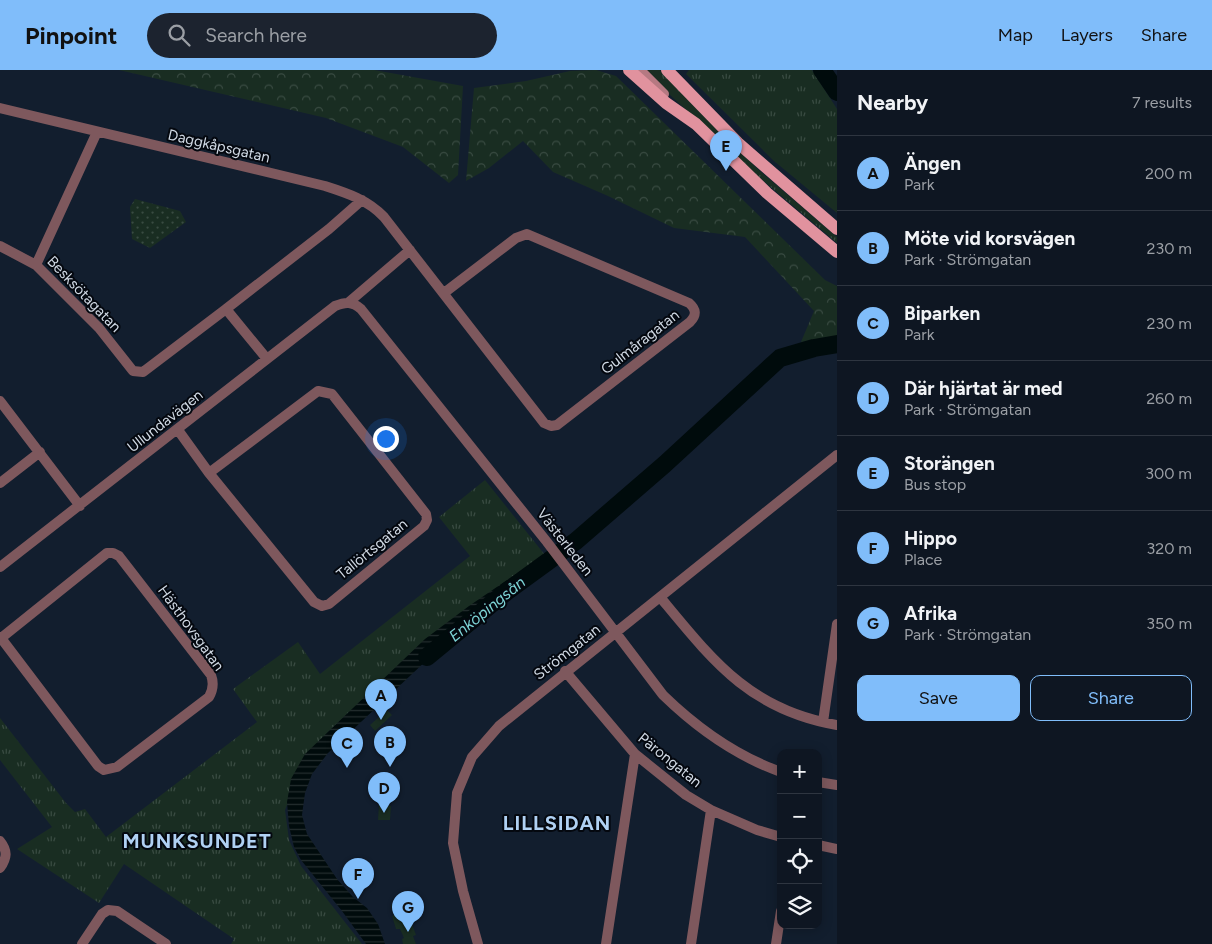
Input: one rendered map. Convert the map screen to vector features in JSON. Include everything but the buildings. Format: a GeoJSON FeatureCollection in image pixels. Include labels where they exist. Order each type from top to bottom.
{"type":"FeatureCollection","features":[{"type":"Feature","properties":{"kind":"main road"},"geometry":{"type":"LineString","coordinates":[[629,70],[666,103],[689,118]]}},
{"type":"Feature","properties":{"kind":"main road"},"geometry":{"type":"LineString","coordinates":[[640,70],[767,193],[837,252]]}},
{"type":"Feature","properties":{"kind":"main road"},"geometry":{"type":"LineString","coordinates":[[667,70],[738,143],[837,229]]}},
{"type":"Feature","properties":{"kind":"street","name":"Daggkåpsgatan"},"geometry":{"type":"LineString","coordinates":[[0,108],[325,186],[362,200],[377,210],[384,216],[410,250]]}},
{"type":"Feature","properties":{"kind":"street"},"geometry":{"type":"LineString","coordinates":[[36,265],[97,132]]}},
{"type":"Feature","properties":{"kind":"street"},"geometry":{"type":"LineString","coordinates":[[267,359],[226,309],[329,229],[362,200]]}},
{"type":"Feature","properties":{"kind":"street","name":"Gulmåragatan"},"geometry":{"type":"LineString","coordinates":[[410,250],[544,423],[551,426],[557,425],[690,322],[695,312],[694,307],[689,303],[527,234],[516,238],[444,293]]}},
{"type":"Feature","properties":{"kind":"street","name":"Besksötagatan"},"geometry":{"type":"LineString","coordinates":[[0,246],[36,265],[81,308],[133,371],[143,372],[226,309]]}},
{"type":"Feature","properties":{"kind":"street","name":"Ullundavägen"},"geometry":{"type":"LineString","coordinates":[[0,567],[178,430],[334,306],[349,302],[410,250]]}},
{"type":"Feature","properties":{"kind":"street","name":"Västerleden"},"geometry":{"type":"LineString","coordinates":[[349,302],[356,304],[362,309],[547,542],[663,695],[700,727],[739,753],[777,770]]}},
{"type":"Feature","properties":{"kind":"street","name":"Tallörtsgatan"},"geometry":{"type":"LineString","coordinates":[[178,430],[209,473],[314,602],[322,606],[329,604],[424,526],[427,520],[426,514],[332,394],[325,391],[318,391],[209,473]]}},
{"type":"Feature","properties":{"kind":"street"},"geometry":{"type":"LineString","coordinates":[[0,402],[80,506]]}},
{"type":"Feature","properties":{"kind":"street"},"geometry":{"type":"LineString","coordinates":[[0,483],[40,452]]}},
{"type":"Feature","properties":{"kind":"street","name":"Strömgatan"},"geometry":{"type":"LineString","coordinates":[[478,944],[463,891],[453,843],[457,793],[472,757],[499,726],[565,671],[616,633],[837,457]]}},
{"type":"Feature","properties":{"kind":"street","name":"Hästhovsgatan"},"geometry":{"type":"LineString","coordinates":[[107,553],[113,553],[119,556],[211,675],[213,681],[212,693],[117,767],[104,770],[94,760],[0,637],[107,553]]}},
{"type":"Feature","properties":{"kind":"street"},"geometry":{"type":"LineString","coordinates":[[660,597],[704,650],[726,673],[748,690],[788,712],[837,725]]}},
{"type":"Feature","properties":{"kind":"street"},"geometry":{"type":"LineString","coordinates":[[823,722],[837,624]]}},
{"type":"Feature","properties":{"kind":"street","name":"Pärongatan"},"geometry":{"type":"LineString","coordinates":[[565,671],[635,754],[686,795],[711,810],[757,830],[777,836]]}},
{"type":"Feature","properties":{"kind":"street"},"geometry":{"type":"LineString","coordinates":[[606,944],[635,754]]}},
{"type":"Feature","properties":{"kind":"street"},"geometry":{"type":"LineString","coordinates":[[822,783],[837,785]]}},
{"type":"Feature","properties":{"kind":"street"},"geometry":{"type":"LineString","coordinates":[[691,944],[711,810]]}},
{"type":"Feature","properties":{"kind":"street"},"geometry":{"type":"LineString","coordinates":[[0,841],[6,854],[0,868]]}},
{"type":"Feature","properties":{"kind":"street"},"geometry":{"type":"LineString","coordinates":[[822,846],[837,849]]}},
{"type":"Feature","properties":{"kind":"street"},"geometry":{"type":"LineString","coordinates":[[82,944],[102,914],[108,910],[117,911],[166,944]]}},
{"type":"Feature","properties":{"kind":"street"},"geometry":{"type":"LineString","coordinates":[[776,944],[778,929]]}},
{"type":"Feature","properties":{"kind":"green space"},"geometry":{"type":"Polygon","coordinates":[[[119,70],[374,70],[463,86],[458,175],[449,183],[403,147],[326,118],[119,70]]]}},
{"type":"Feature","properties":{"kind":"green space"},"geometry":{"type":"Polygon","coordinates":[[[596,70],[616,76],[825,280],[837,286],[837,337],[801,342],[814,311],[745,237],[674,228],[553,172],[523,141],[489,168],[466,181],[474,88],[526,81],[570,71],[596,70]]]}},
{"type":"Feature","properties":{"kind":"green space"},"geometry":{"type":"Polygon","coordinates":[[[643,70],[660,70],[722,135],[760,171],[837,237],[837,243],[760,178],[643,70]]]}},
{"type":"Feature","properties":{"kind":"green space"},"geometry":{"type":"Polygon","coordinates":[[[689,70],[812,70],[837,109],[837,213],[774,161],[686,74],[689,70]]]}},
{"type":"Feature","properties":{"kind":"green space"},"geometry":{"type":"Polygon","coordinates":[[[135,199],[180,211],[186,222],[150,248],[132,239],[130,207],[135,199]]]}},
{"type":"Feature","properties":{"kind":"green space"},"geometry":{"type":"Polygon","coordinates":[[[485,480],[545,555],[455,621],[399,666],[328,732],[302,766],[285,810],[289,840],[301,866],[362,944],[231,944],[234,939],[124,864],[99,903],[17,849],[52,827],[0,760],[0,718],[66,803],[75,812],[85,809],[106,837],[257,722],[233,689],[298,642],[320,674],[470,556],[439,517],[485,480]]]}},
{"type":"Feature","properties":{"kind":"green space"},"geometry":{"type":"Polygon","coordinates":[[[387,710],[392,715],[375,731],[370,725],[387,710]]]}},
{"type":"Feature","properties":{"kind":"green space"},"geometry":{"type":"Polygon","coordinates":[[[379,804],[391,806],[390,820],[378,820],[379,804]]]}},
{"type":"Feature","properties":{"kind":"green space"},"geometry":{"type":"Polygon","coordinates":[[[404,901],[407,912],[403,913],[407,926],[412,924],[416,935],[413,936],[416,944],[403,944],[402,939],[404,938],[400,929],[396,929],[392,916],[394,915],[391,905],[404,901]]]}},
{"type":"Feature","properties":{"kind":"shaded area"},"geometry":{"type":"Polygon","coordinates":[[[541,557],[547,565],[478,612],[328,753],[312,774],[305,793],[302,815],[307,834],[337,879],[353,897],[367,908],[378,924],[385,944],[366,944],[301,860],[294,847],[289,826],[287,802],[291,779],[305,754],[425,639],[469,606],[541,557]]]}},
{"type":"Feature","properties":{"kind":"waterway","name":"Enköpingsån"},"geometry":{"type":"LineString","coordinates":[[822,70],[837,92]]}},
{"type":"Feature","properties":{"kind":"waterway","name":"Enköpingsån"},"geometry":{"type":"LineString","coordinates":[[427,657],[506,592],[576,541],[665,464],[780,358],[814,348],[837,344]]}},
{"type":"Feature","properties":{"kind":"place","name":"Storängen"},"geometry":{"type":"Point","coordinates":[726,171]}},
{"type":"Feature","properties":{"kind":"place","name":"Ängen"},"geometry":{"type":"Point","coordinates":[381,720]}},
{"type":"Feature","properties":{"kind":"place","name":"Möte vid korsvägen"},"geometry":{"type":"Point","coordinates":[390,767]}},
{"type":"Feature","properties":{"kind":"place","name":"Biparken"},"geometry":{"type":"Point","coordinates":[347,768]}},
{"type":"Feature","properties":{"kind":"place","name":"Där hjärtat är med"},"geometry":{"type":"Point","coordinates":[384,813]}},
{"type":"Feature","properties":{"kind":"place","name":"Hippo"},"geometry":{"type":"Point","coordinates":[358,899]}},
{"type":"Feature","properties":{"kind":"place","name":"Afrika"},"geometry":{"type":"Point","coordinates":[408,932]}},
{"type":"Feature","properties":{"kind":"district","name":"LILLSIDAN"},"geometry":{"type":"Point","coordinates":[557,823]}},
{"type":"Feature","properties":{"kind":"district","name":"MUNKSUNDET"},"geometry":{"type":"Point","coordinates":[197,841]}}]}
